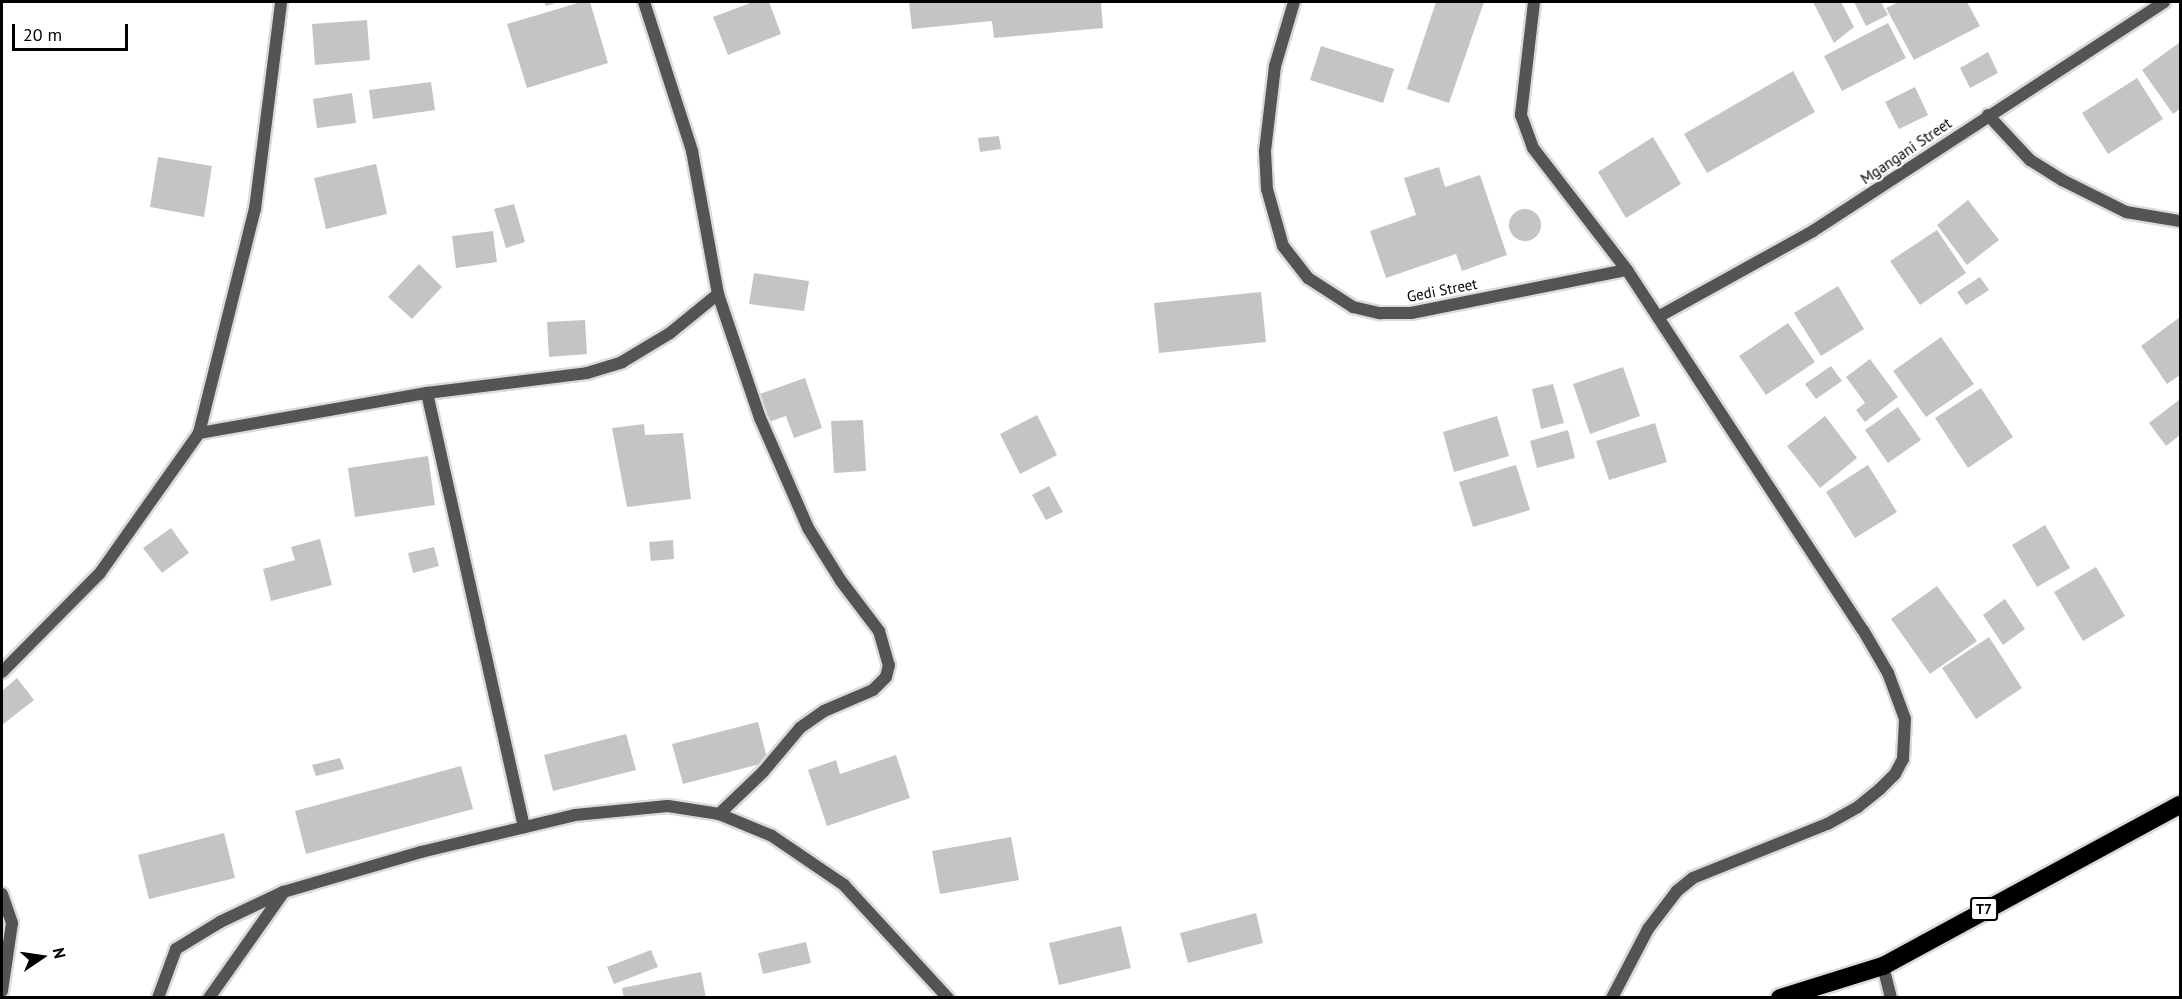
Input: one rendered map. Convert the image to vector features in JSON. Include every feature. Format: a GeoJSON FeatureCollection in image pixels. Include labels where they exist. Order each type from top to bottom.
{"type":"FeatureCollection","features":[{"type":"Feature","properties":{"kind":"highway","name":"T7"},"geometry":{"type":"LineString","coordinates":[[1780,998],[1883,966],[2181,805]]}},
{"type":"Feature","properties":{"kind":"street"},"geometry":{"type":"LineString","coordinates":[[2,672],[100,573],[199,433],[255,209],[281,2]]}},
{"type":"Feature","properties":{"kind":"street"},"geometry":{"type":"LineString","coordinates":[[644,2],[692,151],[718,294],[760,418],[804,518],[840,581],[879,631],[889,665],[886,677],[873,690],[824,711],[800,728],[763,772],[719,814]]}},
{"type":"Feature","properties":{"kind":"street","name":"Gedi Street"},"geometry":{"type":"LineString","coordinates":[[1294,2],[1275,66],[1265,151],[1267,189],[1283,246],[1308,278],[1353,307],[1380,313],[1411,313],[1627,270]]}},
{"type":"Feature","properties":{"kind":"street"},"geometry":{"type":"LineString","coordinates":[[1534,2],[1521,90],[1525,130],[1540,162],[1581,208],[1627,270],[1868,639],[1899,701],[1905,739],[1895,774],[1858,807],[1827,824],[1693,878],[1677,891],[1648,928],[1612,998]]}},
{"type":"Feature","properties":{"kind":"street","name":"Mgangani Street"},"geometry":{"type":"LineString","coordinates":[[1658,317],[1813,231],[2164,2]]}},
{"type":"Feature","properties":{"kind":"street"},"geometry":{"type":"LineString","coordinates":[[1988,115],[2030,160],[2062,180],[2126,212],[2181,221]]}},
{"type":"Feature","properties":{"kind":"street"},"geometry":{"type":"LineString","coordinates":[[199,433],[427,393],[553,380],[622,362],[670,333],[718,294]]}},
{"type":"Feature","properties":{"kind":"street"},"geometry":{"type":"LineString","coordinates":[[427,393],[524,827]]}},
{"type":"Feature","properties":{"kind":"street"},"geometry":{"type":"LineString","coordinates":[[158,998],[176,949],[220,922],[283,892],[421,852],[575,815],[668,806],[719,814],[772,836],[844,885],[948,998]]}},
{"type":"Feature","properties":{"kind":"street"},"geometry":{"type":"LineString","coordinates":[[209,998],[283,892]]}},
{"type":"Feature","properties":{"kind":"street"},"geometry":{"type":"LineString","coordinates":[[2,894],[12,923],[2,991]]}},
{"type":"Feature","properties":{"kind":"street"},"geometry":{"type":"LineString","coordinates":[[1883,966],[1891,998]]}},
{"type":"Feature","properties":{"kind":"building"},"geometry":{"type":"Polygon","coordinates":[[[544,2],[558,2],[546,6],[544,2]]]}},
{"type":"Feature","properties":{"kind":"building"},"geometry":{"type":"Polygon","coordinates":[[[581,2],[590,2],[608,63],[527,88],[507,24],[581,2]]]}},
{"type":"Feature","properties":{"kind":"building"},"geometry":{"type":"Polygon","coordinates":[[[753,2],[769,2],[781,34],[728,55],[713,17],[753,2]]]}},
{"type":"Feature","properties":{"kind":"building"},"geometry":{"type":"Polygon","coordinates":[[[909,2],[1101,2],[1103,28],[994,38],[992,21],[912,29],[909,2]]]}},
{"type":"Feature","properties":{"kind":"building"},"geometry":{"type":"Polygon","coordinates":[[[1436,2],[1484,2],[1449,103],[1407,89],[1436,2]]]}},
{"type":"Feature","properties":{"kind":"building"},"geometry":{"type":"Polygon","coordinates":[[[1813,2],[1841,2],[1854,27],[1834,43],[1813,2]]]}},
{"type":"Feature","properties":{"kind":"building"},"geometry":{"type":"Polygon","coordinates":[[[1854,2],[1881,2],[1888,15],[1866,26],[1854,2]]]}},
{"type":"Feature","properties":{"kind":"building"},"geometry":{"type":"Polygon","coordinates":[[[1899,2],[1967,2],[1980,26],[1914,60],[1886,8],[1899,2]]]}},
{"type":"Feature","properties":{"kind":"building"},"geometry":{"type":"Polygon","coordinates":[[[367,20],[370,60],[315,65],[312,24],[367,20]]]}},
{"type":"Feature","properties":{"kind":"building"},"geometry":{"type":"Polygon","coordinates":[[[1888,23],[1906,58],[1842,91],[1824,56],[1888,23]]]}},
{"type":"Feature","properties":{"kind":"building"},"geometry":{"type":"Polygon","coordinates":[[[2180,42],[2180,109],[2173,114],[2142,70],[2180,42]]]}},
{"type":"Feature","properties":{"kind":"building"},"geometry":{"type":"Polygon","coordinates":[[[1321,46],[1394,69],[1383,103],[1310,80],[1321,46]]]}},
{"type":"Feature","properties":{"kind":"building"},"geometry":{"type":"Polygon","coordinates":[[[1988,52],[1998,73],[1970,88],[1960,68],[1988,52]]]}},
{"type":"Feature","properties":{"kind":"building"},"geometry":{"type":"Polygon","coordinates":[[[1793,71],[1815,112],[1707,173],[1684,134],[1793,71]]]}},
{"type":"Feature","properties":{"kind":"building"},"geometry":{"type":"Polygon","coordinates":[[[2137,78],[2163,119],[2108,154],[2082,113],[2137,78]]]}},
{"type":"Feature","properties":{"kind":"building"},"geometry":{"type":"Polygon","coordinates":[[[431,82],[435,110],[373,119],[369,90],[431,82]]]}},
{"type":"Feature","properties":{"kind":"building"},"geometry":{"type":"Polygon","coordinates":[[[1915,87],[1928,115],[1899,129],[1885,102],[1915,87]]]}},
{"type":"Feature","properties":{"kind":"building"},"geometry":{"type":"Polygon","coordinates":[[[352,93],[356,123],[317,128],[313,99],[352,93]]]}},
{"type":"Feature","properties":{"kind":"building"},"geometry":{"type":"Polygon","coordinates":[[[999,136],[1001,149],[980,152],[978,138],[999,136]]]}},
{"type":"Feature","properties":{"kind":"building"},"geometry":{"type":"Polygon","coordinates":[[[1653,137],[1681,184],[1626,218],[1598,172],[1653,137]]]}},
{"type":"Feature","properties":{"kind":"building"},"geometry":{"type":"Polygon","coordinates":[[[158,157],[212,166],[204,217],[150,207],[158,157]]]}},
{"type":"Feature","properties":{"kind":"building"},"geometry":{"type":"Polygon","coordinates":[[[376,164],[387,214],[326,229],[314,178],[376,164]]]}},
{"type":"Feature","properties":{"kind":"building"},"geometry":{"type":"Polygon","coordinates":[[[1439,167],[1445,187],[1480,175],[1507,255],[1462,271],[1456,254],[1386,278],[1370,231],[1416,215],[1404,178],[1439,167]]]}},
{"type":"Feature","properties":{"kind":"building"},"geometry":{"type":"Polygon","coordinates":[[[1968,200],[1999,240],[1967,265],[1937,225],[1968,200]]]}},
{"type":"Feature","properties":{"kind":"building"},"geometry":{"type":"Polygon","coordinates":[[[514,204],[525,242],[506,248],[494,209],[514,204]]]}},
{"type":"Feature","properties":{"kind":"building"},"geometry":{"type":"Polygon","coordinates":[[[1525,209],[1536,214],[1541,225],[1536,236],[1525,241],[1514,236],[1509,225],[1514,214],[1525,209]]]}},
{"type":"Feature","properties":{"kind":"building"},"geometry":{"type":"Polygon","coordinates":[[[1937,230],[1966,273],[1920,305],[1890,261],[1937,230]]]}},
{"type":"Feature","properties":{"kind":"building"},"geometry":{"type":"Polygon","coordinates":[[[493,231],[497,262],[456,268],[452,236],[493,231]]]}},
{"type":"Feature","properties":{"kind":"building"},"geometry":{"type":"Polygon","coordinates":[[[419,264],[442,287],[412,319],[388,297],[419,264]]]}},
{"type":"Feature","properties":{"kind":"building"},"geometry":{"type":"Polygon","coordinates":[[[754,273],[809,281],[804,311],[749,304],[754,273]]]}},
{"type":"Feature","properties":{"kind":"building"},"geometry":{"type":"Polygon","coordinates":[[[1980,277],[1989,290],[1966,305],[1957,292],[1980,277]]]}},
{"type":"Feature","properties":{"kind":"building"},"geometry":{"type":"Polygon","coordinates":[[[1838,286],[1864,329],[1821,356],[1794,313],[1838,286]]]}},
{"type":"Feature","properties":{"kind":"building"},"geometry":{"type":"Polygon","coordinates":[[[1261,292],[1266,342],[1159,353],[1154,303],[1261,292]]]}},
{"type":"Feature","properties":{"kind":"building"},"geometry":{"type":"Polygon","coordinates":[[[2180,317],[2180,375],[2167,384],[2141,346],[2180,317]]]}},
{"type":"Feature","properties":{"kind":"building"},"geometry":{"type":"Polygon","coordinates":[[[585,320],[587,354],[549,357],[547,322],[585,320]]]}},
{"type":"Feature","properties":{"kind":"building"},"geometry":{"type":"Polygon","coordinates":[[[1788,323],[1815,362],[1766,395],[1739,356],[1788,323]]]}},
{"type":"Feature","properties":{"kind":"building"},"geometry":{"type":"Polygon","coordinates":[[[1941,337],[1974,384],[1926,417],[1893,371],[1941,337]]]}},
{"type":"Feature","properties":{"kind":"building"},"geometry":{"type":"Polygon","coordinates":[[[1870,359],[1898,397],[1865,422],[1856,410],[1865,403],[1846,377],[1870,359]]]}},
{"type":"Feature","properties":{"kind":"building"},"geometry":{"type":"Polygon","coordinates":[[[1831,366],[1842,381],[1816,399],[1805,384],[1831,366]]]}},
{"type":"Feature","properties":{"kind":"building"},"geometry":{"type":"Polygon","coordinates":[[[1623,367],[1640,416],[1590,434],[1573,384],[1623,367]]]}},
{"type":"Feature","properties":{"kind":"building"},"geometry":{"type":"Polygon","coordinates":[[[805,378],[822,428],[794,438],[786,416],[769,422],[760,394],[805,378]]]}},
{"type":"Feature","properties":{"kind":"building"},"geometry":{"type":"Polygon","coordinates":[[[1553,384],[1564,423],[1541,429],[1532,389],[1553,384]]]}},
{"type":"Feature","properties":{"kind":"building"},"geometry":{"type":"Polygon","coordinates":[[[1981,388],[2013,437],[1968,468],[1935,418],[1981,388]]]}},
{"type":"Feature","properties":{"kind":"building"},"geometry":{"type":"Polygon","coordinates":[[[2179,400],[2180,435],[2166,446],[2149,423],[2179,400]]]}},
{"type":"Feature","properties":{"kind":"building"},"geometry":{"type":"Polygon","coordinates":[[[1898,407],[1921,440],[1888,463],[1865,430],[1898,407]]]}},
{"type":"Feature","properties":{"kind":"building"},"geometry":{"type":"Polygon","coordinates":[[[1037,415],[1057,455],[1020,474],[1000,434],[1037,415]]]}},
{"type":"Feature","properties":{"kind":"building"},"geometry":{"type":"Polygon","coordinates":[[[1497,416],[1509,456],[1454,472],[1443,432],[1497,416]]]}},
{"type":"Feature","properties":{"kind":"building"},"geometry":{"type":"Polygon","coordinates":[[[1825,416],[1857,458],[1820,488],[1787,446],[1825,416]]]}},
{"type":"Feature","properties":{"kind":"building"},"geometry":{"type":"Polygon","coordinates":[[[863,420],[866,471],[834,473],[831,421],[863,420]]]}},
{"type":"Feature","properties":{"kind":"building"},"geometry":{"type":"Polygon","coordinates":[[[1655,423],[1667,462],[1609,480],[1596,441],[1655,423]]]}},
{"type":"Feature","properties":{"kind":"building"},"geometry":{"type":"Polygon","coordinates":[[[644,424],[645,435],[683,433],[691,499],[627,507],[612,428],[644,424]]]}},
{"type":"Feature","properties":{"kind":"building"},"geometry":{"type":"Polygon","coordinates":[[[1568,430],[1575,458],[1537,468],[1530,441],[1568,430]]]}},
{"type":"Feature","properties":{"kind":"building"},"geometry":{"type":"Polygon","coordinates":[[[428,456],[435,505],[355,517],[348,468],[428,456]]]}},
{"type":"Feature","properties":{"kind":"building"},"geometry":{"type":"Polygon","coordinates":[[[1516,465],[1530,510],[1473,527],[1459,482],[1516,465]]]}},
{"type":"Feature","properties":{"kind":"building"},"geometry":{"type":"Polygon","coordinates":[[[1868,465],[1897,512],[1855,538],[1826,492],[1868,465]]]}},
{"type":"Feature","properties":{"kind":"building"},"geometry":{"type":"Polygon","coordinates":[[[1049,486],[1063,512],[1046,520],[1032,495],[1049,486]]]}},
{"type":"Feature","properties":{"kind":"building"},"geometry":{"type":"Polygon","coordinates":[[[2045,525],[2070,568],[2037,587],[2012,545],[2045,525]]]}},
{"type":"Feature","properties":{"kind":"building"},"geometry":{"type":"Polygon","coordinates":[[[171,528],[189,553],[162,573],[143,548],[171,528]]]}},
{"type":"Feature","properties":{"kind":"building"},"geometry":{"type":"Polygon","coordinates":[[[320,539],[332,585],[271,601],[263,569],[295,560],[291,547],[320,539]]]}},
{"type":"Feature","properties":{"kind":"building"},"geometry":{"type":"Polygon","coordinates":[[[673,540],[674,559],[651,561],[649,542],[673,540]]]}},
{"type":"Feature","properties":{"kind":"building"},"geometry":{"type":"Polygon","coordinates":[[[434,547],[439,566],[413,573],[408,553],[434,547]]]}},
{"type":"Feature","properties":{"kind":"building"},"geometry":{"type":"Polygon","coordinates":[[[2096,567],[2125,616],[2083,641],[2054,592],[2096,567]]]}},
{"type":"Feature","properties":{"kind":"building"},"geometry":{"type":"Polygon","coordinates":[[[1937,586],[1977,641],[1930,674],[1891,619],[1937,586]]]}},
{"type":"Feature","properties":{"kind":"building"},"geometry":{"type":"Polygon","coordinates":[[[2005,599],[2025,629],[2003,645],[1983,615],[2005,599]]]}},
{"type":"Feature","properties":{"kind":"building"},"geometry":{"type":"Polygon","coordinates":[[[1989,637],[2022,688],[1976,719],[1942,668],[1989,637]]]}},
{"type":"Feature","properties":{"kind":"building"},"geometry":{"type":"Polygon","coordinates":[[[17,678],[34,700],[2,725],[2,691],[17,678]]]}},
{"type":"Feature","properties":{"kind":"building"},"geometry":{"type":"Polygon","coordinates":[[[758,722],[768,762],[683,784],[672,744],[758,722]]]}},
{"type":"Feature","properties":{"kind":"building"},"geometry":{"type":"Polygon","coordinates":[[[626,734],[636,770],[553,791],[544,755],[626,734]]]}},
{"type":"Feature","properties":{"kind":"building"},"geometry":{"type":"Polygon","coordinates":[[[896,755],[910,798],[827,826],[808,770],[836,760],[840,774],[896,755]]]}},
{"type":"Feature","properties":{"kind":"building"},"geometry":{"type":"Polygon","coordinates":[[[340,758],[344,769],[316,776],[312,765],[340,758]]]}},
{"type":"Feature","properties":{"kind":"building"},"geometry":{"type":"Polygon","coordinates":[[[461,766],[473,809],[306,854],[295,811],[461,766]]]}},
{"type":"Feature","properties":{"kind":"building"},"geometry":{"type":"Polygon","coordinates":[[[224,833],[235,878],[149,899],[138,855],[224,833]]]}},
{"type":"Feature","properties":{"kind":"building"},"geometry":{"type":"Polygon","coordinates":[[[1011,837],[1019,880],[940,894],[932,851],[1011,837]]]}},
{"type":"Feature","properties":{"kind":"building"},"geometry":{"type":"Polygon","coordinates":[[[1256,913],[1263,943],[1188,963],[1180,933],[1256,913]]]}},
{"type":"Feature","properties":{"kind":"building"},"geometry":{"type":"Polygon","coordinates":[[[1121,926],[1131,968],[1059,985],[1049,943],[1121,926]]]}},
{"type":"Feature","properties":{"kind":"building"},"geometry":{"type":"Polygon","coordinates":[[[806,942],[811,963],[763,974],[758,953],[806,942]]]}},
{"type":"Feature","properties":{"kind":"building"},"geometry":{"type":"Polygon","coordinates":[[[651,950],[658,967],[614,984],[607,967],[651,950]]]}},
{"type":"Feature","properties":{"kind":"building"},"geometry":{"type":"Polygon","coordinates":[[[701,972],[706,998],[624,998],[622,988],[701,972]]]}}]}
